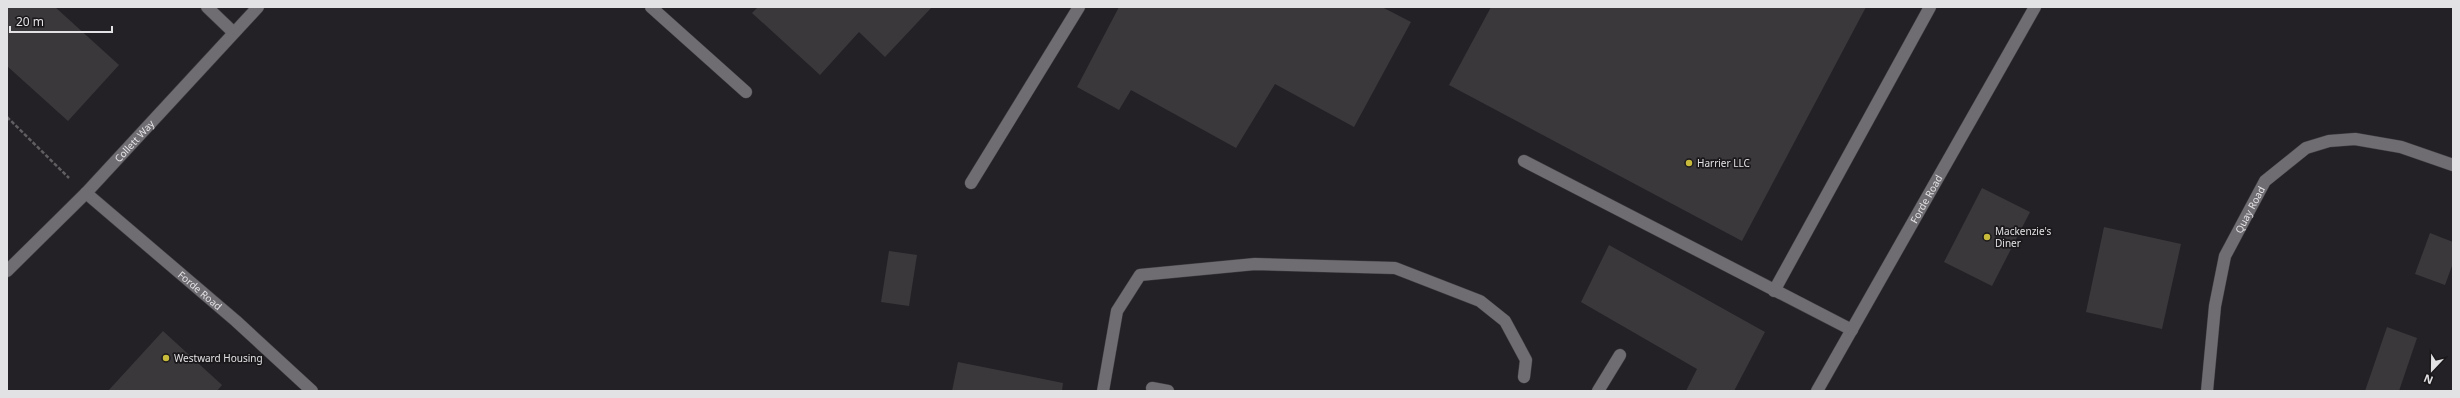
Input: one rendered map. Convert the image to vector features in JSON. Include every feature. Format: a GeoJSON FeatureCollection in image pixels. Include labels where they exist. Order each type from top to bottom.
{"type":"FeatureCollection","features":[{"type":"Feature","properties":{"kind":"street"},"geometry":{"type":"LineString","coordinates":[[207,7],[233,32]]}},
{"type":"Feature","properties":{"kind":"street","name":"Collett Way"},"geometry":{"type":"LineString","coordinates":[[7,272],[86,193],[233,32],[258,7]]}},
{"type":"Feature","properties":{"kind":"street"},"geometry":{"type":"LineString","coordinates":[[651,7],[746,92]]}},
{"type":"Feature","properties":{"kind":"street"},"geometry":{"type":"LineString","coordinates":[[971,183],[1079,7]]}},
{"type":"Feature","properties":{"kind":"street"},"geometry":{"type":"LineString","coordinates":[[1774,291],[1930,7]]}},
{"type":"Feature","properties":{"kind":"street","name":"Forde Road"},"geometry":{"type":"LineString","coordinates":[[1817,391],[2035,7]]}},
{"type":"Feature","properties":{"kind":"street","name":"Quay Road"},"geometry":{"type":"LineString","coordinates":[[2207,391],[2215,306],[2225,256],[2265,181],[2306,148],[2335,140],[2355,139],[2401,147],[2453,165]]}},
{"type":"Feature","properties":{"kind":"street"},"geometry":{"type":"LineString","coordinates":[[1524,161],[1852,330]]}},
{"type":"Feature","properties":{"kind":"street","name":"Forde Road"},"geometry":{"type":"LineString","coordinates":[[86,193],[236,321],[312,391]]}},
{"type":"Feature","properties":{"kind":"street"},"geometry":{"type":"LineString","coordinates":[[1103,391],[1117,311],[1140,275],[1254,264],[1395,268],[1480,301],[1505,321],[1526,360],[1524,377]]}},
{"type":"Feature","properties":{"kind":"street"},"geometry":{"type":"LineString","coordinates":[[1598,391],[1620,355]]}},
{"type":"Feature","properties":{"kind":"street"},"geometry":{"type":"LineString","coordinates":[[1152,388],[1168,391]]}},
{"type":"Feature","properties":{"kind":"path"},"geometry":{"type":"LineString","coordinates":[[7,117],[46,158],[86,193]]}},
{"type":"Feature","properties":{"kind":"building"},"geometry":{"type":"Polygon","coordinates":[[[7,7],[55,7],[119,65],[68,121],[7,66],[7,7]]]}},
{"type":"Feature","properties":{"kind":"building"},"geometry":{"type":"Polygon","coordinates":[[[758,7],[932,7],[885,57],[859,32],[820,75],[752,13],[758,7]]]}},
{"type":"Feature","properties":{"kind":"building"},"geometry":{"type":"Polygon","coordinates":[[[1119,7],[1382,7],[1411,22],[1354,127],[1275,84],[1236,148],[1131,90],[1119,110],[1077,87],[1119,7]]]}},
{"type":"Feature","properties":{"kind":"building","name":"Harrier LLC"},"geometry":{"type":"Polygon","coordinates":[[[1491,7],[1866,7],[1742,241],[1449,85],[1491,7]]]}},
{"type":"Feature","properties":{"kind":"building","name":"Mackenzie's Diner"},"geometry":{"type":"Polygon","coordinates":[[[1982,188],[2030,212],[1992,286],[1944,262],[1982,188]]]}},
{"type":"Feature","properties":{"kind":"building"},"geometry":{"type":"Polygon","coordinates":[[[2104,227],[2181,244],[2162,329],[2086,312],[2104,227]]]}},
{"type":"Feature","properties":{"kind":"building"},"geometry":{"type":"Polygon","coordinates":[[[2430,233],[2453,242],[2453,263],[2445,285],[2415,274],[2430,233]]]}},
{"type":"Feature","properties":{"kind":"building"},"geometry":{"type":"Polygon","coordinates":[[[1609,245],[1765,332],[1734,391],[1686,391],[1697,369],[1581,302],[1609,245]]]}},
{"type":"Feature","properties":{"kind":"building"},"geometry":{"type":"Polygon","coordinates":[[[889,251],[917,255],[909,306],[881,302],[889,251]]]}},
{"type":"Feature","properties":{"kind":"building"},"geometry":{"type":"Polygon","coordinates":[[[2387,327],[2417,338],[2399,391],[2365,391],[2387,327]]]}},
{"type":"Feature","properties":{"kind":"building","name":"Westward Housing"},"geometry":{"type":"Polygon","coordinates":[[[163,331],[222,385],[217,391],[108,391],[163,331]]]}},
{"type":"Feature","properties":{"kind":"building"},"geometry":{"type":"Polygon","coordinates":[[[958,362],[1063,383],[1062,391],[952,391],[958,362]]]}},
{"type":"Feature","properties":{"kind":"place","name":"Harrier LLC"},"geometry":{"type":"Point","coordinates":[1689,163]}},
{"type":"Feature","properties":{"kind":"place","name":"Mackenzie's Diner"},"geometry":{"type":"Point","coordinates":[1987,237]}},
{"type":"Feature","properties":{"kind":"place","name":"Westward Housing"},"geometry":{"type":"Point","coordinates":[166,358]}}]}
